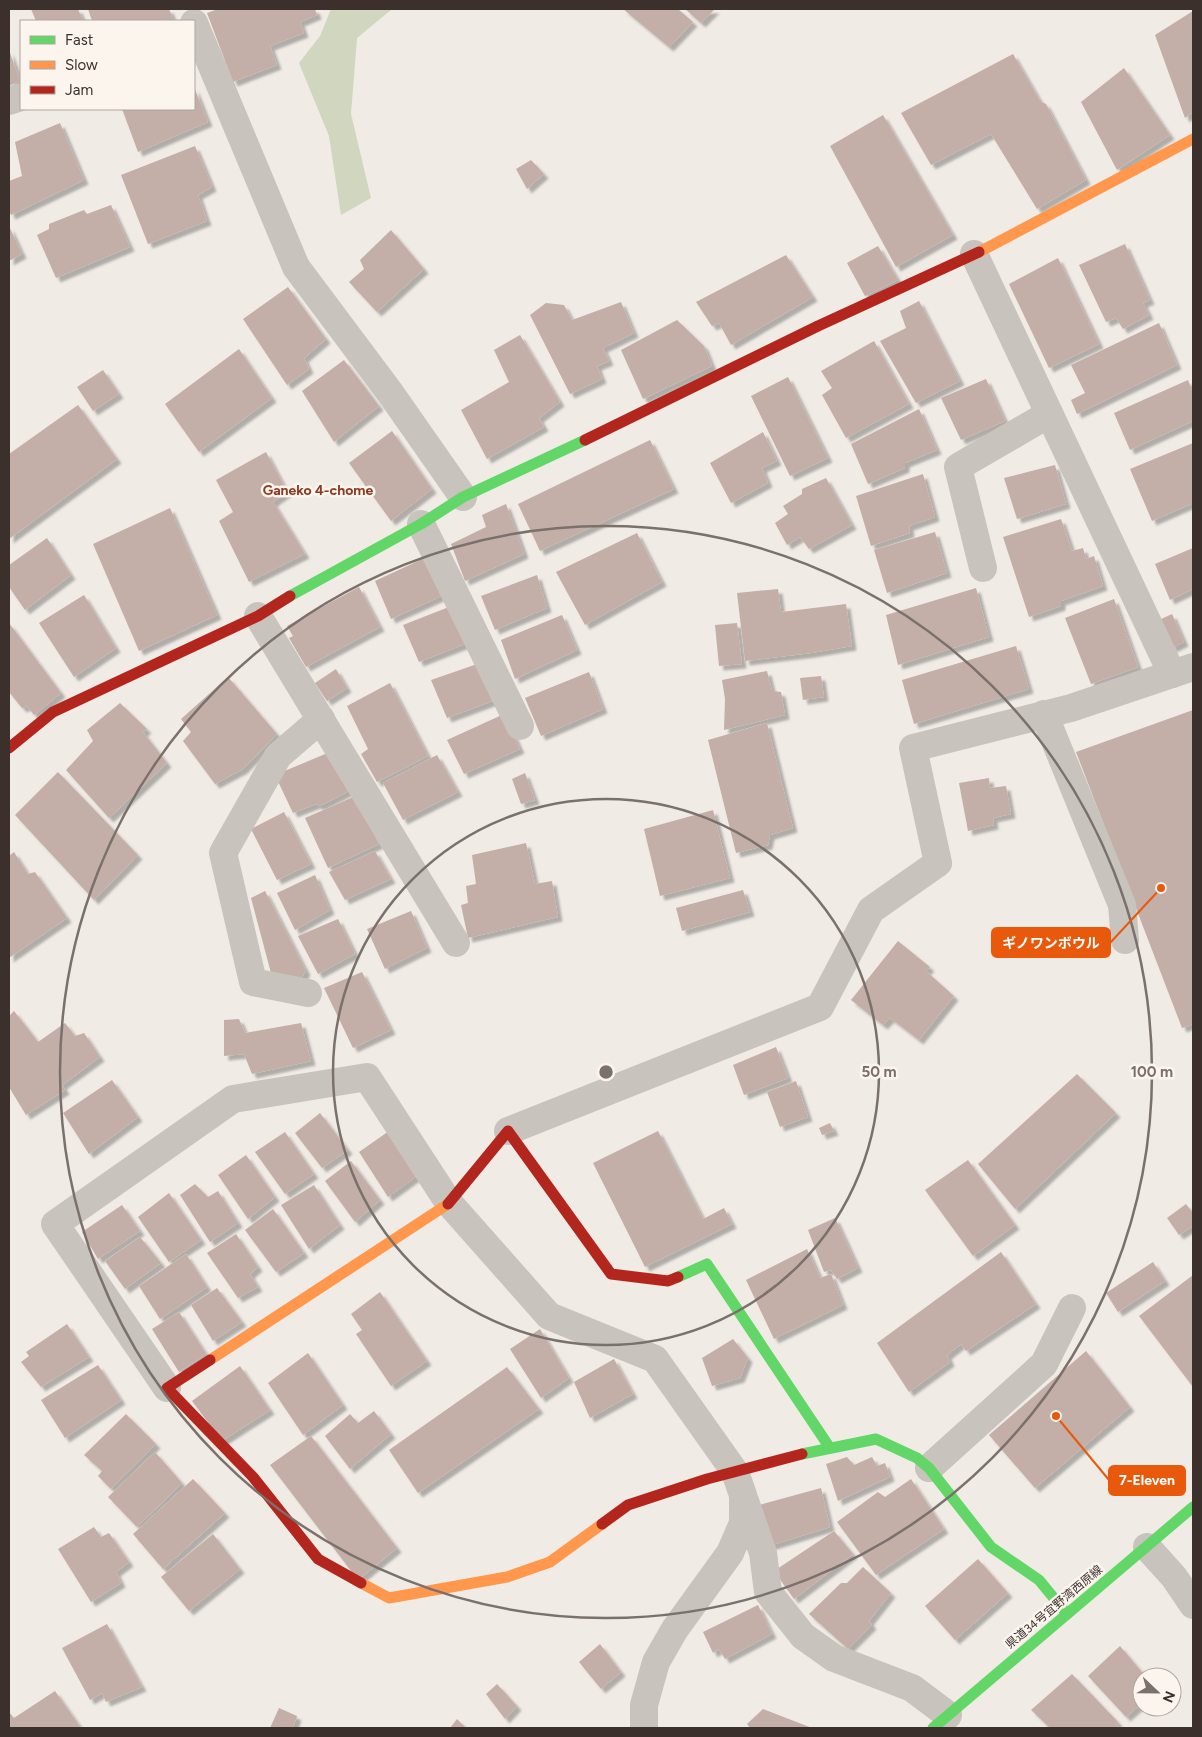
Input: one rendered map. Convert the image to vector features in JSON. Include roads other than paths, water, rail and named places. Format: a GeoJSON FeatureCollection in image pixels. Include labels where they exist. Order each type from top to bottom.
{"type":"FeatureCollection","features":[{"type":"Feature","properties":{"kind":"street"},"geometry":{"type":"LineString","coordinates":[[195,27],[296,267],[392,394],[463,496]]}},
{"type":"Feature","properties":{"kind":"street"},"geometry":{"type":"LineString","coordinates":[[10,743],[53,712],[258,616],[294,593],[421,524],[463,496],[570,447],[818,326],[974,254],[1193,139]]}},
{"type":"Feature","properties":{"kind":"street"},"geometry":{"type":"LineString","coordinates":[[167,1388],[449,1202],[508,1131],[820,1007],[871,910],[938,863],[913,748],[1071,708],[1182,670],[1049,414],[974,254]]}},
{"type":"Feature","properties":{"kind":"street"},"geometry":{"type":"LineString","coordinates":[[982,568],[958,468],[1049,414]]}},
{"type":"Feature","properties":{"kind":"street"},"geometry":{"type":"LineString","coordinates":[[421,524],[520,726]]}},
{"type":"Feature","properties":{"kind":"street"},"geometry":{"type":"LineString","coordinates":[[258,616],[456,943]]}},
{"type":"Feature","properties":{"kind":"street"},"geometry":{"type":"LineString","coordinates":[[1044,714],[1122,905],[1125,940]]}},
{"type":"Feature","properties":{"kind":"street"},"geometry":{"type":"LineString","coordinates":[[308,993],[253,982],[222,853],[278,756],[321,719]]}},
{"type":"Feature","properties":{"kind":"street"},"geometry":{"type":"LineString","coordinates":[[940,1722],[912,1688],[834,1658],[803,1636],[768,1592],[763,1553],[739,1483],[655,1359],[548,1316],[449,1202],[368,1077],[233,1099],[55,1224],[167,1388],[254,1477],[318,1559],[389,1598],[507,1577],[550,1562],[628,1505],[739,1483],[830,1448],[876,1439],[917,1458],[929,1468],[991,1547],[1039,1580],[1067,1614]]}},
{"type":"Feature","properties":{"kind":"street"},"geometry":{"type":"LineString","coordinates":[[508,1131],[611,1274],[668,1281],[707,1264],[830,1448]]}},
{"type":"Feature","properties":{"kind":"street"},"geometry":{"type":"LineString","coordinates":[[929,1468],[1044,1364],[1072,1308]]}},
{"type":"Feature","properties":{"kind":"street"},"geometry":{"type":"LineString","coordinates":[[644,1728],[644,1705],[656,1662],[675,1629],[730,1553],[742,1522],[739,1483]]}},
{"type":"Feature","properties":{"kind":"street","name":"県道34号宜野湾西原線"},"geometry":{"type":"LineString","coordinates":[[940,1722],[1193,1507]]}},
{"type":"Feature","properties":{"kind":"street"},"geometry":{"type":"LineString","coordinates":[[1147,1547],[1174,1577],[1193,1605]]}},
{"type":"Feature","properties":{"kind":"place","name":"ギノワンボウル"},"geometry":{"type":"Point","coordinates":[1161,888]}},
{"type":"Feature","properties":{"kind":"place","name":"7-Eleven"},"geometry":{"type":"Point","coordinates":[1056,1416]}},
{"type":"Feature","properties":{"kind":"district","name":"Ganeko 4-chome"},"geometry":{"type":"Point","coordinates":[318,490]}}]}
